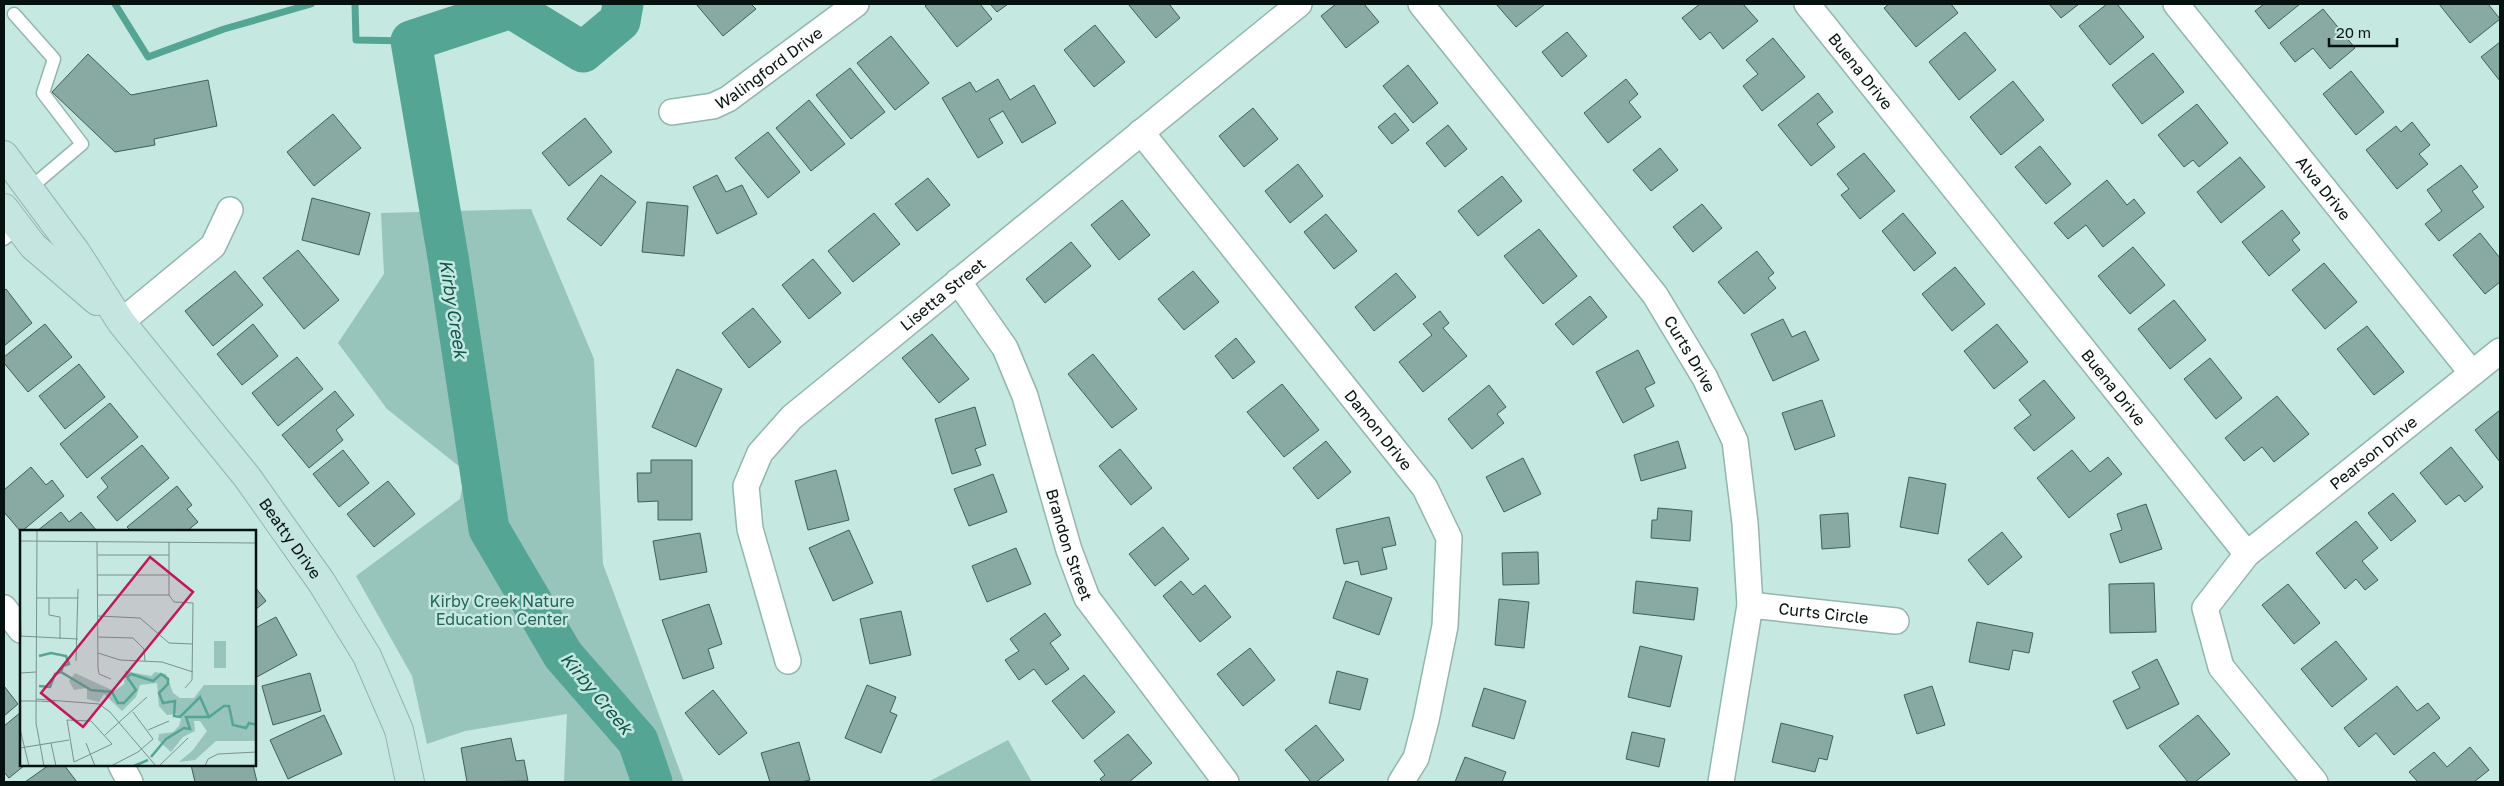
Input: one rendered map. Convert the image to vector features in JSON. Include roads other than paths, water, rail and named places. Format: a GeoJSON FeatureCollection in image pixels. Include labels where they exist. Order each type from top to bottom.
{"type":"FeatureCollection","features":[{"type":"Feature","properties":{"kind":"street","name":"Walingford Drive"},"geometry":{"type":"LineString","coordinates":[[672,112],[713,106],[728,99],[856,4]]}},
{"type":"Feature","properties":{"kind":"street","name":"Lisetta Street"},"geometry":{"type":"LineString","coordinates":[[788,661],[750,529],[746,486],[760,453],[792,416],[1299,4]]}},
{"type":"Feature","properties":{"kind":"street","name":"Curts Drive"},"geometry":{"type":"LineString","coordinates":[[1421,4],[1655,295],[1705,378],[1735,441],[1745,523],[1750,605],[1720,782]]}},
{"type":"Feature","properties":{"kind":"street","name":"Buena Drive"},"geometry":{"type":"LineString","coordinates":[[1807,4],[2247,554]]}},
{"type":"Feature","properties":{"kind":"street","name":"Alva Drive"},"geometry":{"type":"LineString","coordinates":[[2176,4],[2472,374]]}},
{"type":"Feature","properties":{"kind":"street","name":"Damon Drive"},"geometry":{"type":"LineString","coordinates":[[1141,132],[1425,488],[1449,538],[1445,626],[1426,720],[1416,758],[1401,782]]}},
{"type":"Feature","properties":{"kind":"street","name":"Beatty Drive"},"geometry":{"type":"LineString","coordinates":[[4,155],[76,252],[121,322],[248,477],[325,588],[367,656],[399,730],[410,782]]}},
{"type":"Feature","properties":{"kind":"street"},"geometry":{"type":"LineString","coordinates":[[121,322],[213,246],[230,210]]}},
{"type":"Feature","properties":{"kind":"street","name":"Beatty Drive"},"geometry":{"type":"LineString","coordinates":[[9,225],[121,322]]}},
{"type":"Feature","properties":{"kind":"street","name":"Brandon Street"},"geometry":{"type":"LineString","coordinates":[[958,282],[1005,348],[1025,396],[1069,550],[1087,598],[1226,782]]}},
{"type":"Feature","properties":{"kind":"street","name":"Pearson Drive"},"geometry":{"type":"LineString","coordinates":[[2247,554],[2500,351]]}},
{"type":"Feature","properties":{"kind":"street"},"geometry":{"type":"LineString","coordinates":[[2247,554],[2205,608],[2221,667],[2315,782]]}},
{"type":"Feature","properties":{"kind":"street","name":"Curts Circle"},"geometry":{"type":"LineString","coordinates":[[1750,605],[1896,621]]}},
{"type":"Feature","properties":{"kind":"street"},"geometry":{"type":"LineString","coordinates":[[4,608],[20,629]]}},
{"type":"Feature","properties":{"kind":"street"},"geometry":{"type":"LineString","coordinates":[[122,766],[130,782]]}},
{"type":"Feature","properties":{"kind":"lane"},"geometry":{"type":"LineString","coordinates":[[14,14],[54,59],[43,93],[82,144],[29,189]]}},
{"type":"Feature","properties":{"kind":"waterway"},"geometry":{"type":"LineString","coordinates":[[115,4],[148,57],[224,29],[311,4]]}},
{"type":"Feature","properties":{"kind":"waterway"},"geometry":{"type":"LineString","coordinates":[[355,4],[356,40],[411,41]]}},
{"type":"Feature","properties":{"kind":"waterway","name":"Kirby Creek"},"geometry":{"type":"LineString","coordinates":[[623,4],[620,21],[583,52],[511,8],[411,41],[448,257],[489,529],[563,655],[638,741],[652,782]]}},
{"type":"Feature","properties":{"kind":"park label","name":"Kirby Creek Nature Education Center"},"geometry":{"type":"Point","coordinates":[502,610]}}]}
